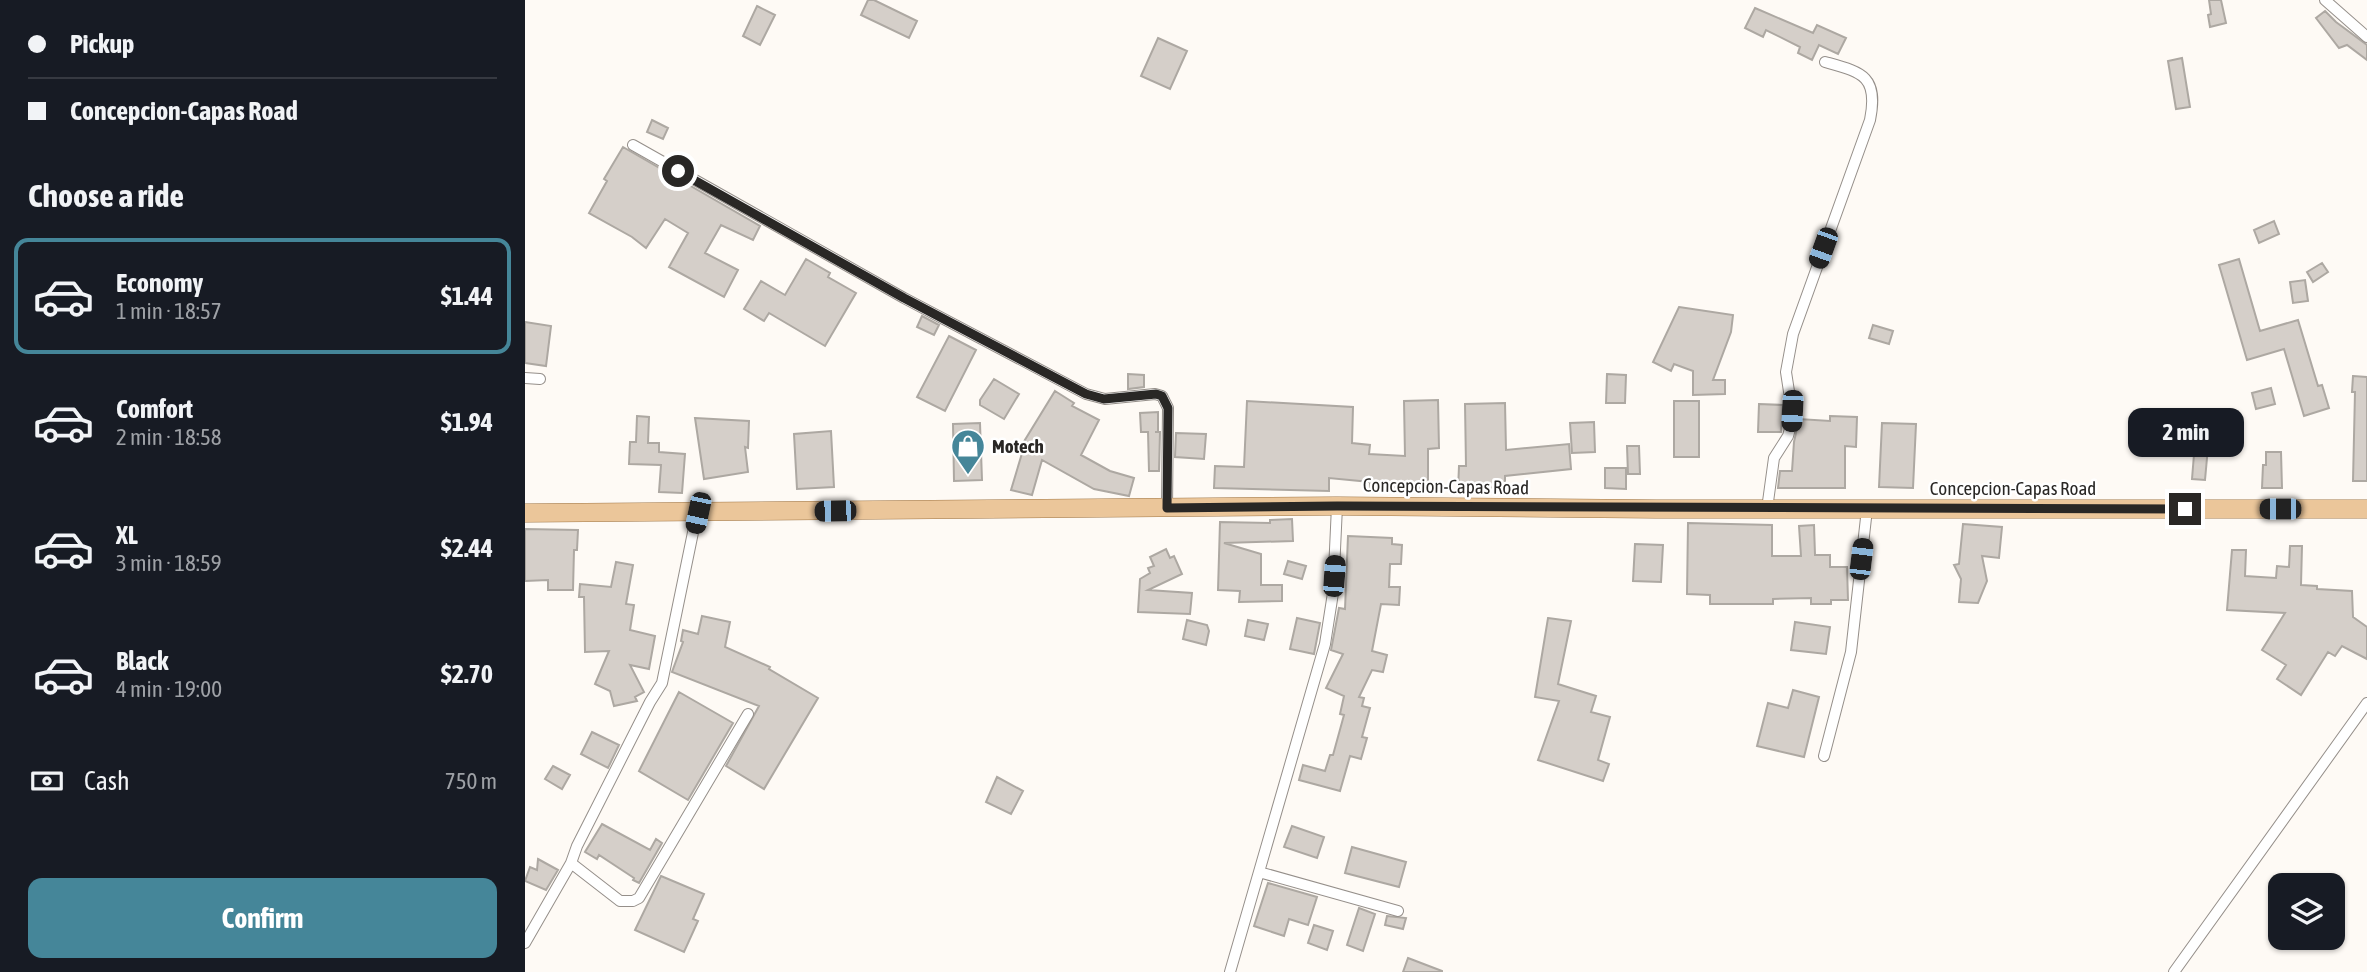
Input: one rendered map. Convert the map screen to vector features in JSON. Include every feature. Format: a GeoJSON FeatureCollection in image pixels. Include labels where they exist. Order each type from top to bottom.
{"type":"FeatureCollection","features":[{"type":"Feature","properties":{"kind":"main road","name":"Concepcion-Capas Road"},"geometry":{"type":"LineString","coordinates":[[525,513],[1337,506],[2367,509]]}},
{"type":"Feature","properties":{"kind":"street"},"geometry":{"type":"LineString","coordinates":[[2325,0],[2367,37]]}},
{"type":"Feature","properties":{"kind":"street"},"geometry":{"type":"LineString","coordinates":[[1767,509],[1774,458],[1788,436],[1791,425],[1792,411],[1786,372],[1793,334],[1872,107],[1871,88],[1858,72],[1825,62]]}},
{"type":"Feature","properties":{"kind":"street"},"geometry":{"type":"LineString","coordinates":[[633,145],[904,298],[1086,394],[1104,399],[1156,394],[1162,396],[1168,408],[1167,508]]}},
{"type":"Feature","properties":{"kind":"street"},"geometry":{"type":"LineString","coordinates":[[525,377],[540,379]]}},
{"type":"Feature","properties":{"kind":"street"},"geometry":{"type":"LineString","coordinates":[[1230,972],[1325,644],[1333,593],[1337,506]]}},
{"type":"Feature","properties":{"kind":"street"},"geometry":{"type":"LineString","coordinates":[[1824,756],[1851,652],[1867,509]]}},
{"type":"Feature","properties":{"kind":"street"},"geometry":{"type":"LineString","coordinates":[[525,943],[571,863],[577,846],[662,683],[698,513]]}},
{"type":"Feature","properties":{"kind":"street"},"geometry":{"type":"LineString","coordinates":[[2174,972],[2367,703]]}},
{"type":"Feature","properties":{"kind":"street"},"geometry":{"type":"LineString","coordinates":[[571,863],[620,901],[639,898],[748,714]]}},
{"type":"Feature","properties":{"kind":"street"},"geometry":{"type":"LineString","coordinates":[[1259,872],[1398,911]]}},
{"type":"Feature","properties":{"kind":"building"},"geometry":{"type":"Polygon","coordinates":[[[868,0],[874,0],[917,21],[909,38],[861,15],[868,0]]]}},
{"type":"Feature","properties":{"kind":"building"},"geometry":{"type":"Polygon","coordinates":[[[2209,0],[2221,0],[2226,23],[2210,27],[2209,0]]]}},
{"type":"Feature","properties":{"kind":"building"},"geometry":{"type":"Polygon","coordinates":[[[757,6],[775,15],[760,45],[743,36],[757,6]]]}},
{"type":"Feature","properties":{"kind":"building"},"geometry":{"type":"Polygon","coordinates":[[[1755,8],[1813,33],[1817,25],[1846,38],[1838,54],[1819,45],[1812,60],[1798,53],[1800,47],[1766,30],[1763,37],[1745,28],[1755,8]]]}},
{"type":"Feature","properties":{"kind":"building"},"geometry":{"type":"Polygon","coordinates":[[[2325,11],[2367,45],[2367,60],[2347,45],[2339,48],[2316,18],[2325,11]]]}},
{"type":"Feature","properties":{"kind":"building"},"geometry":{"type":"Polygon","coordinates":[[[1158,38],[1187,51],[1170,89],[1141,76],[1158,38]]]}},
{"type":"Feature","properties":{"kind":"building"},"geometry":{"type":"Polygon","coordinates":[[[2182,58],[2190,107],[2176,109],[2168,61],[2182,58]]]}},
{"type":"Feature","properties":{"kind":"building"},"geometry":{"type":"Polygon","coordinates":[[[652,120],[668,128],[663,139],[647,132],[652,120]]]}},
{"type":"Feature","properties":{"kind":"building"},"geometry":{"type":"Polygon","coordinates":[[[623,147],[760,226],[753,240],[721,225],[705,253],[738,270],[724,297],[669,267],[688,233],[665,219],[646,248],[589,213],[607,181],[604,179],[623,147]]]}},
{"type":"Feature","properties":{"kind":"building"},"geometry":{"type":"Polygon","coordinates":[[[2274,221],[2279,234],[2259,243],[2254,230],[2274,221]]]}},
{"type":"Feature","properties":{"kind":"building"},"geometry":{"type":"Polygon","coordinates":[[[806,259],[830,273],[828,277],[856,293],[825,346],[769,313],[764,321],[744,309],[761,281],[785,295],[806,259]]]}},
{"type":"Feature","properties":{"kind":"building"},"geometry":{"type":"Polygon","coordinates":[[[2239,259],[2260,331],[2298,320],[2318,386],[2322,385],[2329,408],[2304,416],[2284,349],[2247,360],[2219,265],[2239,259]]]}},
{"type":"Feature","properties":{"kind":"building"},"geometry":{"type":"Polygon","coordinates":[[[2322,263],[2328,272],[2313,282],[2307,272],[2322,263]]]}},
{"type":"Feature","properties":{"kind":"building"},"geometry":{"type":"Polygon","coordinates":[[[2305,280],[2308,301],[2293,303],[2290,282],[2305,280]]]}},
{"type":"Feature","properties":{"kind":"building"},"geometry":{"type":"Polygon","coordinates":[[[1679,307],[1733,315],[1731,332],[1713,380],[1725,380],[1725,394],[1693,395],[1693,371],[1674,364],[1671,371],[1653,362],[1679,307]]]}},
{"type":"Feature","properties":{"kind":"building"},"geometry":{"type":"Polygon","coordinates":[[[922,316],[939,325],[934,335],[917,327],[922,316]]]}},
{"type":"Feature","properties":{"kind":"building"},"geometry":{"type":"Polygon","coordinates":[[[525,322],[551,326],[546,366],[525,363],[525,322]]]}},
{"type":"Feature","properties":{"kind":"building"},"geometry":{"type":"Polygon","coordinates":[[[1873,325],[1893,331],[1889,344],[1869,338],[1873,325]]]}},
{"type":"Feature","properties":{"kind":"building"},"geometry":{"type":"Polygon","coordinates":[[[949,336],[976,350],[945,411],[917,397],[949,336]]]}},
{"type":"Feature","properties":{"kind":"building"},"geometry":{"type":"Polygon","coordinates":[[[1128,374],[1144,375],[1144,387],[1128,389],[1128,374]]]}},
{"type":"Feature","properties":{"kind":"building"},"geometry":{"type":"Polygon","coordinates":[[[1607,374],[1626,375],[1625,403],[1606,403],[1607,374]]]}},
{"type":"Feature","properties":{"kind":"building"},"geometry":{"type":"Polygon","coordinates":[[[2353,376],[2367,377],[2367,481],[2353,481],[2353,376]]]}},
{"type":"Feature","properties":{"kind":"building"},"geometry":{"type":"Polygon","coordinates":[[[994,379],[1019,394],[1004,419],[980,405],[980,400],[994,379]]]}},
{"type":"Feature","properties":{"kind":"building"},"geometry":{"type":"Polygon","coordinates":[[[2271,388],[2275,404],[2256,409],[2252,393],[2271,388]]]}},
{"type":"Feature","properties":{"kind":"building"},"geometry":{"type":"Polygon","coordinates":[[[1055,391],[1074,403],[1072,406],[1099,420],[1081,455],[1110,471],[1134,478],[1129,496],[1094,489],[1042,460],[1032,495],[1011,490],[1023,450],[1020,448],[1055,391]]]}},
{"type":"Feature","properties":{"kind":"building"},"geometry":{"type":"Polygon","coordinates":[[[1438,400],[1439,448],[1428,449],[1428,491],[1370,489],[1370,482],[1329,478],[1329,491],[1214,488],[1215,466],[1244,467],[1247,401],[1353,407],[1352,443],[1370,445],[1369,454],[1405,456],[1404,401],[1438,400]]]}},
{"type":"Feature","properties":{"kind":"building"},"geometry":{"type":"Polygon","coordinates":[[[1674,401],[1699,401],[1699,457],[1674,457],[1674,401]]]}},
{"type":"Feature","properties":{"kind":"building"},"geometry":{"type":"Polygon","coordinates":[[[1505,403],[1506,450],[1569,444],[1571,469],[1505,476],[1505,492],[1458,491],[1459,466],[1466,466],[1465,404],[1505,403]]]}},
{"type":"Feature","properties":{"kind":"building"},"geometry":{"type":"Polygon","coordinates":[[[1759,404],[1783,405],[1781,432],[1758,432],[1759,404]]]}},
{"type":"Feature","properties":{"kind":"building"},"geometry":{"type":"Polygon","coordinates":[[[1158,412],[1159,471],[1149,471],[1148,432],[1141,432],[1140,413],[1158,412]]]}},
{"type":"Feature","properties":{"kind":"building"},"geometry":{"type":"Polygon","coordinates":[[[637,416],[649,417],[648,443],[659,443],[659,452],[685,454],[682,493],[659,492],[661,465],[629,464],[630,442],[636,442],[637,416]]]}},
{"type":"Feature","properties":{"kind":"building"},"geometry":{"type":"Polygon","coordinates":[[[1830,416],[1857,417],[1856,447],[1845,446],[1845,488],[1778,488],[1780,471],[1792,471],[1799,419],[1830,421],[1830,416]]]}},
{"type":"Feature","properties":{"kind":"building"},"geometry":{"type":"Polygon","coordinates":[[[2207,417],[2207,425],[2230,425],[2229,447],[2208,447],[2205,480],[2192,479],[2195,442],[2192,442],[2191,418],[2207,417]]]}},
{"type":"Feature","properties":{"kind":"building"},"geometry":{"type":"Polygon","coordinates":[[[695,418],[749,421],[748,448],[745,447],[748,472],[704,479],[695,418]]]}},
{"type":"Feature","properties":{"kind":"building"},"geometry":{"type":"Polygon","coordinates":[[[1594,422],[1595,452],[1572,453],[1570,423],[1594,422]]]}},
{"type":"Feature","properties":{"kind":"building"},"geometry":{"type":"Polygon","coordinates":[[[980,423],[982,480],[954,481],[953,424],[980,423]]]}},
{"type":"Feature","properties":{"kind":"building"},"geometry":{"type":"Polygon","coordinates":[[[1882,423],[1916,424],[1913,488],[1879,487],[1882,423]]]}},
{"type":"Feature","properties":{"kind":"building"},"geometry":{"type":"Polygon","coordinates":[[[831,431],[834,487],[797,489],[794,434],[831,431]]]}},
{"type":"Feature","properties":{"kind":"building"},"geometry":{"type":"Polygon","coordinates":[[[1176,433],[1206,434],[1204,459],[1175,457],[1176,433]]]}},
{"type":"Feature","properties":{"kind":"building"},"geometry":{"type":"Polygon","coordinates":[[[1627,446],[1639,446],[1640,474],[1628,474],[1627,446]]]}},
{"type":"Feature","properties":{"kind":"building"},"geometry":{"type":"Polygon","coordinates":[[[2266,452],[2281,452],[2282,488],[2262,488],[2266,452]]]}},
{"type":"Feature","properties":{"kind":"building"},"geometry":{"type":"Polygon","coordinates":[[[1605,468],[1626,468],[1626,489],[1605,488],[1605,468]]]}},
{"type":"Feature","properties":{"kind":"building"},"geometry":{"type":"Polygon","coordinates":[[[1292,519],[1293,541],[1224,543],[1261,554],[1261,585],[1282,585],[1282,601],[1239,602],[1240,591],[1218,590],[1220,522],[1270,523],[1270,520],[1292,519]]]}},
{"type":"Feature","properties":{"kind":"building"},"geometry":{"type":"Polygon","coordinates":[[[1688,523],[1772,525],[1772,556],[1801,556],[1799,526],[1814,525],[1815,555],[1830,555],[1830,567],[1847,567],[1848,600],[1831,600],[1831,604],[1811,604],[1811,598],[1773,599],[1773,604],[1710,604],[1710,595],[1687,594],[1688,523]]]}},
{"type":"Feature","properties":{"kind":"building"},"geometry":{"type":"Polygon","coordinates":[[[1963,524],[2002,527],[1999,558],[1982,556],[1987,581],[1978,603],[1959,602],[1961,579],[1954,565],[1959,564],[1963,524]]]}},
{"type":"Feature","properties":{"kind":"building"},"geometry":{"type":"Polygon","coordinates":[[[525,529],[578,530],[577,550],[574,550],[573,590],[548,590],[548,580],[525,581],[525,529]]]}},
{"type":"Feature","properties":{"kind":"building"},"geometry":{"type":"Polygon","coordinates":[[[1348,536],[1392,538],[1392,544],[1402,545],[1401,564],[1390,564],[1389,587],[1400,587],[1399,605],[1381,604],[1372,651],[1387,655],[1383,672],[1372,670],[1359,697],[1364,698],[1362,706],[1370,708],[1362,737],[1367,738],[1361,759],[1350,756],[1340,791],[1299,780],[1303,765],[1325,771],[1330,755],[1333,755],[1344,715],[1340,714],[1344,696],[1326,688],[1343,654],[1331,650],[1339,608],[1345,609],[1348,536]]]}},
{"type":"Feature","properties":{"kind":"building"},"geometry":{"type":"Polygon","coordinates":[[[1635,544],[1663,545],[1661,582],[1633,581],[1635,544]]]}},
{"type":"Feature","properties":{"kind":"building"},"geometry":{"type":"Polygon","coordinates":[[[2290,546],[2302,546],[2301,585],[2317,586],[2317,589],[2352,591],[2353,617],[2367,627],[2367,659],[2342,646],[2335,656],[2328,652],[2301,695],[2277,679],[2286,665],[2262,650],[2285,613],[2227,610],[2232,550],[2246,550],[2245,576],[2276,578],[2277,566],[2289,567],[2290,546]]]}},
{"type":"Feature","properties":{"kind":"building"},"geometry":{"type":"Polygon","coordinates":[[[1166,549],[1170,558],[1174,556],[1182,574],[1148,590],[1192,593],[1190,614],[1138,612],[1140,579],[1150,573],[1148,568],[1154,566],[1150,557],[1166,549]]]}},
{"type":"Feature","properties":{"kind":"building"},"geometry":{"type":"Polygon","coordinates":[[[1288,561],[1306,566],[1302,579],[1284,574],[1288,561]]]}},
{"type":"Feature","properties":{"kind":"building"},"geometry":{"type":"Polygon","coordinates":[[[616,562],[633,565],[626,604],[634,605],[630,630],[655,636],[649,669],[630,665],[644,692],[635,697],[637,701],[614,706],[610,691],[595,684],[609,651],[585,652],[584,597],[579,597],[580,584],[611,587],[616,562]]]}},
{"type":"Feature","properties":{"kind":"building"},"geometry":{"type":"Polygon","coordinates":[[[702,616],[730,622],[725,647],[770,667],[769,669],[818,698],[764,789],[726,766],[759,706],[672,672],[683,642],[683,630],[698,634],[702,616]]]}},
{"type":"Feature","properties":{"kind":"building"},"geometry":{"type":"Polygon","coordinates":[[[1297,618],[1320,623],[1314,654],[1290,649],[1297,618]]]}},
{"type":"Feature","properties":{"kind":"building"},"geometry":{"type":"Polygon","coordinates":[[[1548,618],[1571,621],[1558,684],[1596,696],[1591,712],[1610,717],[1598,760],[1609,764],[1603,781],[1538,760],[1559,701],[1535,697],[1548,618]]]}},
{"type":"Feature","properties":{"kind":"building"},"geometry":{"type":"Polygon","coordinates":[[[1187,620],[1207,625],[1209,631],[1206,645],[1183,639],[1187,620]]]}},
{"type":"Feature","properties":{"kind":"building"},"geometry":{"type":"Polygon","coordinates":[[[1248,620],[1268,624],[1264,640],[1245,636],[1248,620]]]}},
{"type":"Feature","properties":{"kind":"building"},"geometry":{"type":"Polygon","coordinates":[[[1795,622],[1830,627],[1826,654],[1791,650],[1795,622]]]}},
{"type":"Feature","properties":{"kind":"building"},"geometry":{"type":"Polygon","coordinates":[[[1793,690],[1819,697],[1804,757],[1757,746],[1768,703],[1788,708],[1793,690]]]}},
{"type":"Feature","properties":{"kind":"building"},"geometry":{"type":"Polygon","coordinates":[[[679,692],[733,723],[688,800],[639,771],[679,692]]]}},
{"type":"Feature","properties":{"kind":"building"},"geometry":{"type":"Polygon","coordinates":[[[592,732],[619,745],[608,768],[581,754],[592,732]]]}},
{"type":"Feature","properties":{"kind":"building"},"geometry":{"type":"Polygon","coordinates":[[[553,766],[570,775],[562,789],[545,779],[553,766]]]}},
{"type":"Feature","properties":{"kind":"building"},"geometry":{"type":"Polygon","coordinates":[[[997,777],[1023,791],[1011,814],[986,802],[997,777]]]}},
{"type":"Feature","properties":{"kind":"building"},"geometry":{"type":"Polygon","coordinates":[[[602,824],[650,850],[656,839],[662,843],[639,883],[599,855],[597,859],[585,852],[602,824]]]}},
{"type":"Feature","properties":{"kind":"building"},"geometry":{"type":"Polygon","coordinates":[[[1292,826],[1324,837],[1317,858],[1284,847],[1292,826]]]}},
{"type":"Feature","properties":{"kind":"building"},"geometry":{"type":"Polygon","coordinates":[[[1352,847],[1406,862],[1399,887],[1345,873],[1352,847]]]}},
{"type":"Feature","properties":{"kind":"building"},"geometry":{"type":"Polygon","coordinates":[[[538,859],[558,870],[546,890],[525,881],[530,867],[537,870],[538,859]]]}},
{"type":"Feature","properties":{"kind":"building"},"geometry":{"type":"Polygon","coordinates":[[[661,876],[704,894],[693,919],[698,921],[684,952],[635,930],[661,876]]]}},
{"type":"Feature","properties":{"kind":"building"},"geometry":{"type":"Polygon","coordinates":[[[1268,883],[1317,897],[1308,925],[1289,919],[1284,936],[1254,926],[1268,883]]]}},
{"type":"Feature","properties":{"kind":"building"},"geometry":{"type":"Polygon","coordinates":[[[1359,908],[1375,914],[1363,951],[1347,945],[1359,908]]]}},
{"type":"Feature","properties":{"kind":"building"},"geometry":{"type":"Polygon","coordinates":[[[1387,916],[1406,918],[1403,929],[1385,925],[1387,916]]]}},
{"type":"Feature","properties":{"kind":"building"},"geometry":{"type":"Polygon","coordinates":[[[1314,925],[1333,931],[1327,950],[1308,943],[1314,925]]]}},
{"type":"Feature","properties":{"kind":"building"},"geometry":{"type":"Polygon","coordinates":[[[1408,958],[1442,971],[1442,972],[1403,972],[1408,958]]]}},
{"type":"Feature","properties":{"kind":"place","name":"Motech"},"geometry":{"type":"Point","coordinates":[968,476]}},
{"type":"Feature","properties":{"kind":"route"},"geometry":{"type":"LineString","coordinates":[[678,171],[904,298],[1086,394],[1104,399],[1156,394],[1162,396],[1168,408],[1167,508],[1337,506],[2185,509]]}}]}
